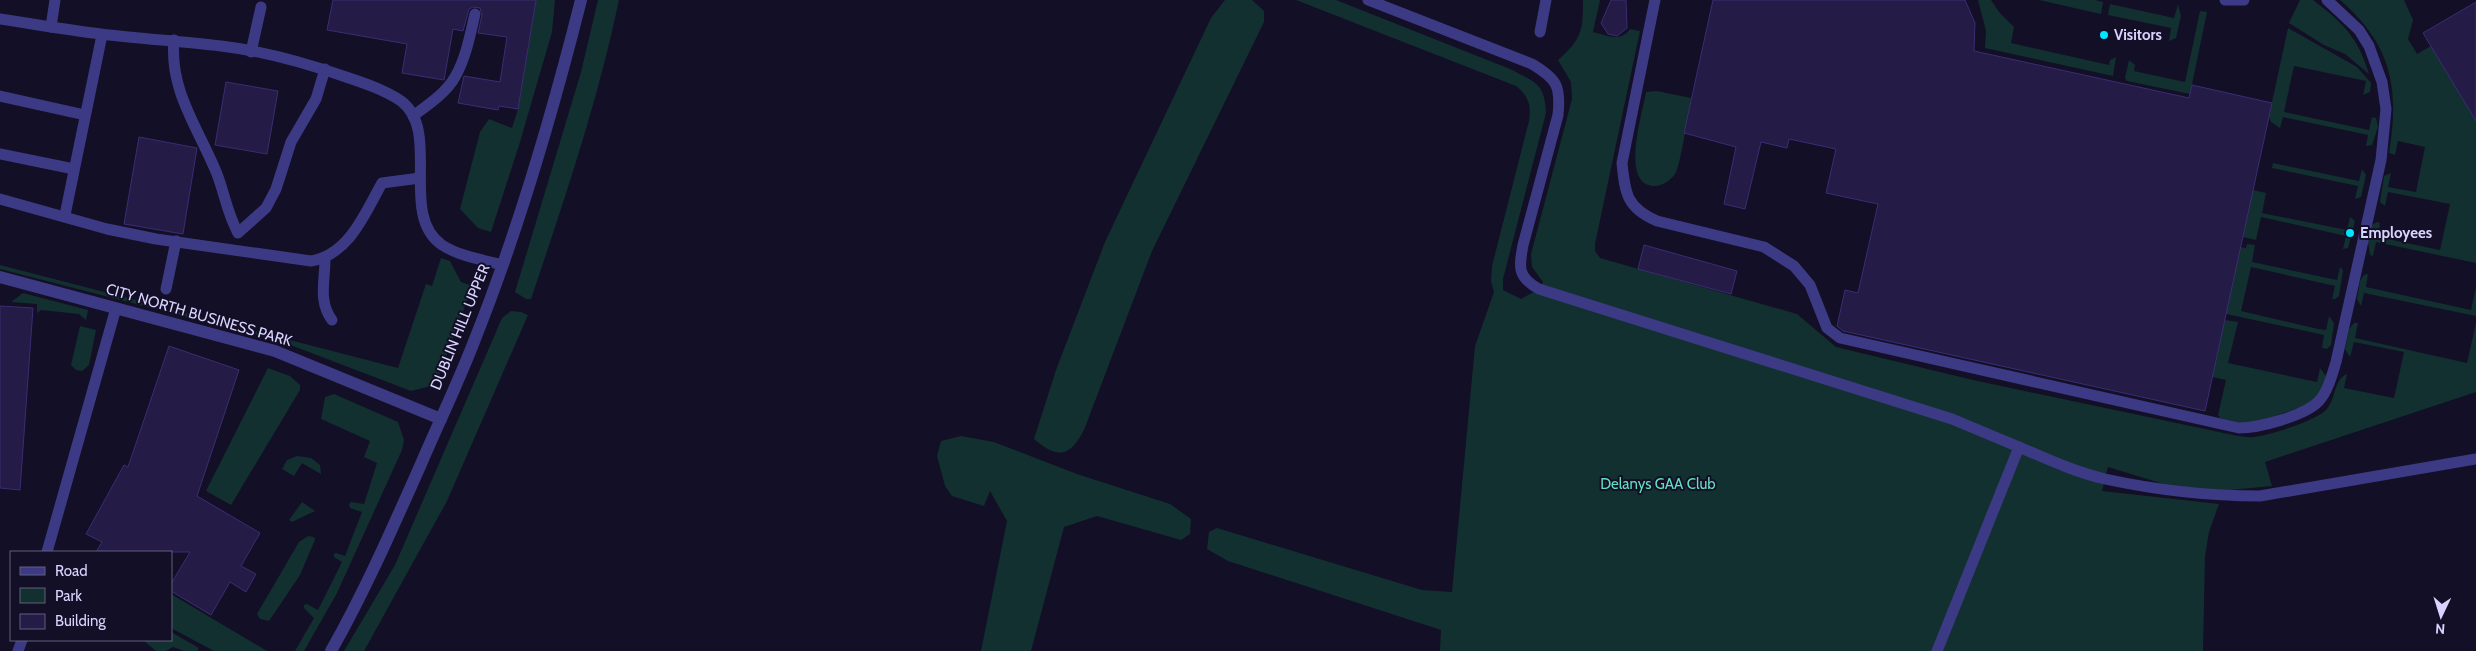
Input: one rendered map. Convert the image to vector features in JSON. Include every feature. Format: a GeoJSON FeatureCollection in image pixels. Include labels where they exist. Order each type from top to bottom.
{"type":"FeatureCollection","features":[{"type":"Feature","properties":{"kind":"street","name":"DUBLIN HILL UPPER"},"geometry":{"type":"LineString","coordinates":[[331,651],[351,616],[475,340],[503,265],[561,80],[581,0]]}},
{"type":"Feature","properties":{"kind":"street","name":"CITY NORTH BUSINESS PARK"},"geometry":{"type":"LineString","coordinates":[[0,277],[275,351],[441,419]]}},
{"type":"Feature","properties":{"kind":"lane"},"geometry":{"type":"LineString","coordinates":[[51,27],[55,0]]}},
{"type":"Feature","properties":{"kind":"lane"},"geometry":{"type":"LineString","coordinates":[[1368,0],[1532,64],[1548,74],[1558,86],[1560,99],[1558,115],[1523,245],[1520,265],[1523,277],[1539,289],[1952,419],[2077,471],[2105,479],[2199,494],[2260,496],[2476,458]]}},
{"type":"Feature","properties":{"kind":"lane"},"geometry":{"type":"LineString","coordinates":[[1540,32],[1546,0]]}},
{"type":"Feature","properties":{"kind":"lane"},"geometry":{"type":"LineString","coordinates":[[1655,0],[1622,163],[1624,187],[1630,201],[1641,214],[1657,221],[1764,247],[1794,266],[1810,284],[1827,328],[1840,338],[2239,428],[2248,428],[2260,427],[2313,407],[2326,390],[2336,362],[2381,160],[2386,109],[2378,67],[2369,46],[2359,30],[2327,0]]}},
{"type":"Feature","properties":{"kind":"lane"},"geometry":{"type":"LineString","coordinates":[[2225,0],[2244,0]]}},
{"type":"Feature","properties":{"kind":"lane"},"geometry":{"type":"LineString","coordinates":[[252,52],[261,7]]}},
{"type":"Feature","properties":{"kind":"lane"},"geometry":{"type":"LineString","coordinates":[[413,116],[435,100],[455,78],[464,56],[475,14]]}},
{"type":"Feature","properties":{"kind":"lane"},"geometry":{"type":"LineString","coordinates":[[0,19],[102,35],[174,40],[252,52],[325,69],[367,84],[402,102],[413,116],[418,132],[420,178],[425,223],[432,236],[454,251],[503,265]]}},
{"type":"Feature","properties":{"kind":"lane"},"geometry":{"type":"LineString","coordinates":[[65,215],[102,35]]}},
{"type":"Feature","properties":{"kind":"lane"},"geometry":{"type":"LineString","coordinates":[[174,40],[172,61],[178,90],[218,176],[228,213],[238,233]]}},
{"type":"Feature","properties":{"kind":"lane"},"geometry":{"type":"LineString","coordinates":[[231,248],[238,233],[266,208],[276,189],[291,142],[316,99],[325,69]]}},
{"type":"Feature","properties":{"kind":"lane"},"geometry":{"type":"LineString","coordinates":[[0,96],[85,115]]}},
{"type":"Feature","properties":{"kind":"lane"},"geometry":{"type":"LineString","coordinates":[[0,154],[74,169]]}},
{"type":"Feature","properties":{"kind":"lane"},"geometry":{"type":"LineString","coordinates":[[0,199],[65,215],[107,228],[176,241],[311,261],[325,259],[342,247],[382,183],[420,178]]}},
{"type":"Feature","properties":{"kind":"lane"},"geometry":{"type":"LineString","coordinates":[[166,289],[176,241]]}},
{"type":"Feature","properties":{"kind":"lane"},"geometry":{"type":"LineString","coordinates":[[325,259],[322,300],[324,310],[332,320]]}},
{"type":"Feature","properties":{"kind":"lane"},"geometry":{"type":"LineString","coordinates":[[47,551],[116,308]]}},
{"type":"Feature","properties":{"kind":"lane"},"geometry":{"type":"LineString","coordinates":[[1937,651],[2019,447]]}},
{"type":"Feature","properties":{"kind":"green space"},"geometry":{"type":"Polygon","coordinates":[[[536,0],[555,0],[552,32],[491,232],[478,228],[460,209],[480,132],[489,119],[512,128],[518,109],[536,0]]]}},
{"type":"Feature","properties":{"kind":"green space"},"geometry":{"type":"Polygon","coordinates":[[[598,0],[619,0],[611,38],[568,188],[531,299],[526,299],[515,292],[581,72],[598,0]]]}},
{"type":"Feature","properties":{"kind":"green space"},"geometry":{"type":"Polygon","coordinates":[[[1225,0],[1252,0],[1264,11],[1264,22],[1152,251],[1084,430],[1079,439],[1068,450],[1056,452],[1050,450],[1034,439],[1056,370],[1105,242],[1211,18],[1225,0]]]}},
{"type":"Feature","properties":{"kind":"green space","name":"Delanys GAA Club"},"geometry":{"type":"Polygon","coordinates":[[[1296,0],[1336,0],[1510,69],[1537,84],[1543,95],[1546,113],[1503,279],[1503,290],[1521,299],[1539,289],[1543,282],[1532,267],[1531,254],[1572,99],[1571,82],[1558,60],[1572,46],[1580,33],[1583,0],[1600,0],[1593,32],[1618,37],[1630,29],[1640,31],[1595,244],[1595,251],[1600,258],[1797,314],[1836,347],[1973,380],[2238,436],[2252,437],[2270,433],[2312,419],[2326,410],[2332,401],[2339,381],[2347,374],[2344,388],[2394,398],[2404,352],[2354,342],[2350,357],[2345,349],[2349,329],[2354,323],[2358,323],[2355,338],[2467,363],[2476,323],[2476,392],[2265,462],[2272,486],[2219,491],[2170,486],[2108,467],[2102,491],[2219,504],[2209,532],[2205,556],[2203,651],[1440,651],[1441,630],[1228,561],[1207,549],[1209,532],[1217,528],[1422,590],[1452,592],[1475,346],[1494,292],[1491,281],[1492,266],[1529,121],[1530,110],[1528,101],[1516,86],[1296,0]]]}},
{"type":"Feature","properties":{"kind":"green space"},"geometry":{"type":"Polygon","coordinates":[[[1978,0],[1991,0],[1999,12],[2014,27],[2011,43],[2109,65],[2110,60],[2116,57],[2113,76],[1985,48],[1986,31],[1978,0]]]}},
{"type":"Feature","properties":{"kind":"green space"},"geometry":{"type":"Polygon","coordinates":[[[2039,0],[2095,0],[2103,2],[2101,14],[2039,0]]]}},
{"type":"Feature","properties":{"kind":"green space"},"geometry":{"type":"Polygon","coordinates":[[[2300,0],[2313,0],[2341,24],[2360,50],[2369,74],[2345,54],[2324,45],[2289,23],[2300,0]]]}},
{"type":"Feature","properties":{"kind":"green space"},"geometry":{"type":"Polygon","coordinates":[[[2340,0],[2404,0],[2413,20],[2408,39],[2417,54],[2431,46],[2476,121],[2476,263],[2376,242],[2373,256],[2370,255],[2368,242],[2372,225],[2377,222],[2380,223],[2378,237],[2440,250],[2450,204],[2388,192],[2385,206],[2380,202],[2384,176],[2391,173],[2388,187],[2416,192],[2425,147],[2398,141],[2395,155],[2389,153],[2393,107],[2392,87],[2388,68],[2381,50],[2371,33],[2340,0]]]}},
{"type":"Feature","properties":{"kind":"green space"},"geometry":{"type":"Polygon","coordinates":[[[2110,4],[2174,18],[2178,4],[2181,16],[2176,38],[2169,41],[2171,28],[2108,15],[2110,4]]]}},
{"type":"Feature","properties":{"kind":"green space"},"geometry":{"type":"Polygon","coordinates":[[[2200,11],[2207,12],[2190,94],[2127,81],[2125,78],[2129,60],[2135,65],[2134,71],[2185,82],[2200,11]]]}},
{"type":"Feature","properties":{"kind":"green space"},"geometry":{"type":"Polygon","coordinates":[[[2288,28],[2357,67],[2371,83],[2370,92],[2363,95],[2366,81],[2294,66],[2284,112],[2369,130],[2372,117],[2376,118],[2378,127],[2372,145],[2366,146],[2368,135],[2283,117],[2280,128],[2271,122],[2269,116],[2288,28]]]}},
{"type":"Feature","properties":{"kind":"green space"},"geometry":{"type":"Polygon","coordinates":[[[1657,91],[1691,98],[1677,170],[1668,181],[1653,186],[1643,182],[1638,173],[1635,160],[1638,129],[1646,92],[1657,91]]]}},
{"type":"Feature","properties":{"kind":"green space"},"geometry":{"type":"Polygon","coordinates":[[[2273,163],[2359,181],[2362,169],[2366,175],[2361,197],[2355,199],[2358,186],[2272,168],[2273,163]]]}},
{"type":"Feature","properties":{"kind":"green space"},"geometry":{"type":"Polygon","coordinates":[[[2253,190],[2266,193],[2262,213],[2347,230],[2350,217],[2355,221],[2348,248],[2343,249],[2346,236],[2261,217],[2256,240],[2243,237],[2253,190]]]}},
{"type":"Feature","properties":{"kind":"green space"},"geometry":{"type":"Polygon","coordinates":[[[2247,244],[2255,245],[2252,262],[2337,280],[2340,267],[2343,270],[2339,296],[2332,299],[2335,286],[2251,267],[2241,311],[2326,330],[2329,316],[2334,323],[2331,345],[2327,349],[2322,348],[2324,335],[2226,314],[2240,247],[2246,248],[2247,244]]]}},
{"type":"Feature","properties":{"kind":"green space"},"geometry":{"type":"Polygon","coordinates":[[[441,258],[450,261],[461,282],[470,285],[471,290],[438,378],[431,386],[411,391],[280,341],[0,269],[0,265],[398,368],[426,284],[432,286],[441,258]]]}},
{"type":"Feature","properties":{"kind":"green space"},"geometry":{"type":"Polygon","coordinates":[[[2368,274],[2366,287],[2471,310],[2476,287],[2476,316],[2364,293],[2361,306],[2357,299],[2360,281],[2364,275],[2368,274]]]}},
{"type":"Feature","properties":{"kind":"green space"},"geometry":{"type":"Polygon","coordinates":[[[23,293],[88,310],[86,320],[79,314],[41,310],[37,313],[37,304],[11,302],[23,293]]]}},
{"type":"Feature","properties":{"kind":"green space"},"geometry":{"type":"Polygon","coordinates":[[[511,311],[528,315],[447,501],[364,651],[344,651],[395,565],[502,318],[511,311]]]}},
{"type":"Feature","properties":{"kind":"green space"},"geometry":{"type":"Polygon","coordinates":[[[2225,320],[2238,322],[2228,363],[2317,382],[2320,368],[2326,376],[2325,384],[2313,403],[2260,421],[2244,424],[2220,418],[2218,415],[2226,380],[2212,377],[2225,320]]]}},
{"type":"Feature","properties":{"kind":"green space"},"geometry":{"type":"Polygon","coordinates":[[[80,326],[96,330],[89,365],[82,371],[76,370],[71,365],[80,326]]]}},
{"type":"Feature","properties":{"kind":"green space"},"geometry":{"type":"Polygon","coordinates":[[[268,368],[290,376],[300,385],[300,390],[231,505],[206,491],[268,368]]]}},
{"type":"Feature","properties":{"kind":"green space"},"geometry":{"type":"Polygon","coordinates":[[[334,394],[398,422],[404,440],[402,450],[337,593],[304,651],[295,651],[314,618],[304,608],[304,605],[307,604],[318,610],[342,562],[334,557],[334,554],[345,556],[362,512],[350,508],[349,504],[351,502],[364,504],[377,463],[364,457],[370,441],[321,419],[325,397],[334,394]]]}},
{"type":"Feature","properties":{"kind":"green space"},"geometry":{"type":"Polygon","coordinates":[[[961,436],[994,442],[1077,474],[1170,504],[1191,519],[1190,534],[1181,540],[1097,516],[1064,527],[1031,651],[981,651],[1007,521],[990,491],[984,506],[952,496],[945,486],[937,456],[941,441],[961,436]]]}},
{"type":"Feature","properties":{"kind":"green space"},"geometry":{"type":"Polygon","coordinates":[[[297,456],[311,458],[320,465],[321,474],[302,463],[294,476],[282,469],[287,460],[297,456]]]}},
{"type":"Feature","properties":{"kind":"green space"},"geometry":{"type":"Polygon","coordinates":[[[302,502],[315,511],[292,522],[289,520],[302,502]]]}},
{"type":"Feature","properties":{"kind":"green space"},"geometry":{"type":"Polygon","coordinates":[[[308,536],[314,537],[315,540],[300,575],[269,621],[260,619],[257,614],[299,542],[308,536]]]}},
{"type":"Feature","properties":{"kind":"green space"},"geometry":{"type":"Polygon","coordinates":[[[172,595],[267,651],[214,651],[172,629],[172,595]]]}},
{"type":"Feature","properties":{"kind":"green space"},"geometry":{"type":"Polygon","coordinates":[[[172,633],[199,648],[197,651],[184,651],[173,647],[166,651],[156,651],[144,641],[172,641],[172,633]]]}},
{"type":"Feature","properties":{"kind":"building"},"geometry":{"type":"Polygon","coordinates":[[[333,0],[536,0],[518,109],[499,106],[498,110],[458,103],[464,76],[500,82],[507,37],[478,33],[482,15],[480,8],[473,7],[469,9],[463,31],[453,29],[444,80],[402,73],[407,44],[327,30],[333,0]]]}},
{"type":"Feature","properties":{"kind":"building"},"geometry":{"type":"Polygon","coordinates":[[[1611,0],[1626,0],[1627,28],[1617,36],[1608,34],[1601,23],[1611,0]]]}},
{"type":"Feature","properties":{"kind":"building"},"geometry":{"type":"Polygon","coordinates":[[[1713,0],[1965,0],[1975,23],[1974,51],[2189,98],[2192,85],[2272,103],[2205,411],[1843,331],[1837,326],[1845,290],[1858,293],[1878,204],[1826,193],[1836,149],[1789,139],[1787,148],[1761,142],[1745,209],[1724,204],[1736,147],[1684,133],[1713,0]]]}},
{"type":"Feature","properties":{"kind":"building"},"geometry":{"type":"Polygon","coordinates":[[[2476,2],[2476,121],[2423,33],[2476,2]]]}},
{"type":"Feature","properties":{"kind":"building"},"geometry":{"type":"Polygon","coordinates":[[[226,82],[278,91],[267,154],[215,145],[226,82]]]}},
{"type":"Feature","properties":{"kind":"building"},"geometry":{"type":"Polygon","coordinates":[[[139,137],[197,148],[183,234],[124,224],[139,137]]]}},
{"type":"Feature","properties":{"kind":"building"},"geometry":{"type":"Polygon","coordinates":[[[1644,245],[1737,271],[1731,294],[1638,269],[1644,245]]]}},
{"type":"Feature","properties":{"kind":"building"},"geometry":{"type":"Polygon","coordinates":[[[0,306],[33,308],[20,490],[0,488],[0,306]]]}},
{"type":"Feature","properties":{"kind":"building"},"geometry":{"type":"Polygon","coordinates":[[[169,346],[239,370],[197,496],[260,533],[241,566],[256,574],[246,592],[230,582],[211,615],[172,592],[172,582],[190,552],[97,551],[102,542],[86,534],[124,465],[128,467],[169,346]]]}},
{"type":"Feature","properties":{"kind":"place","name":"Visitors"},"geometry":{"type":"Point","coordinates":[2104,35]}},
{"type":"Feature","properties":{"kind":"place","name":"Employees"},"geometry":{"type":"Point","coordinates":[2350,233]}}]}
